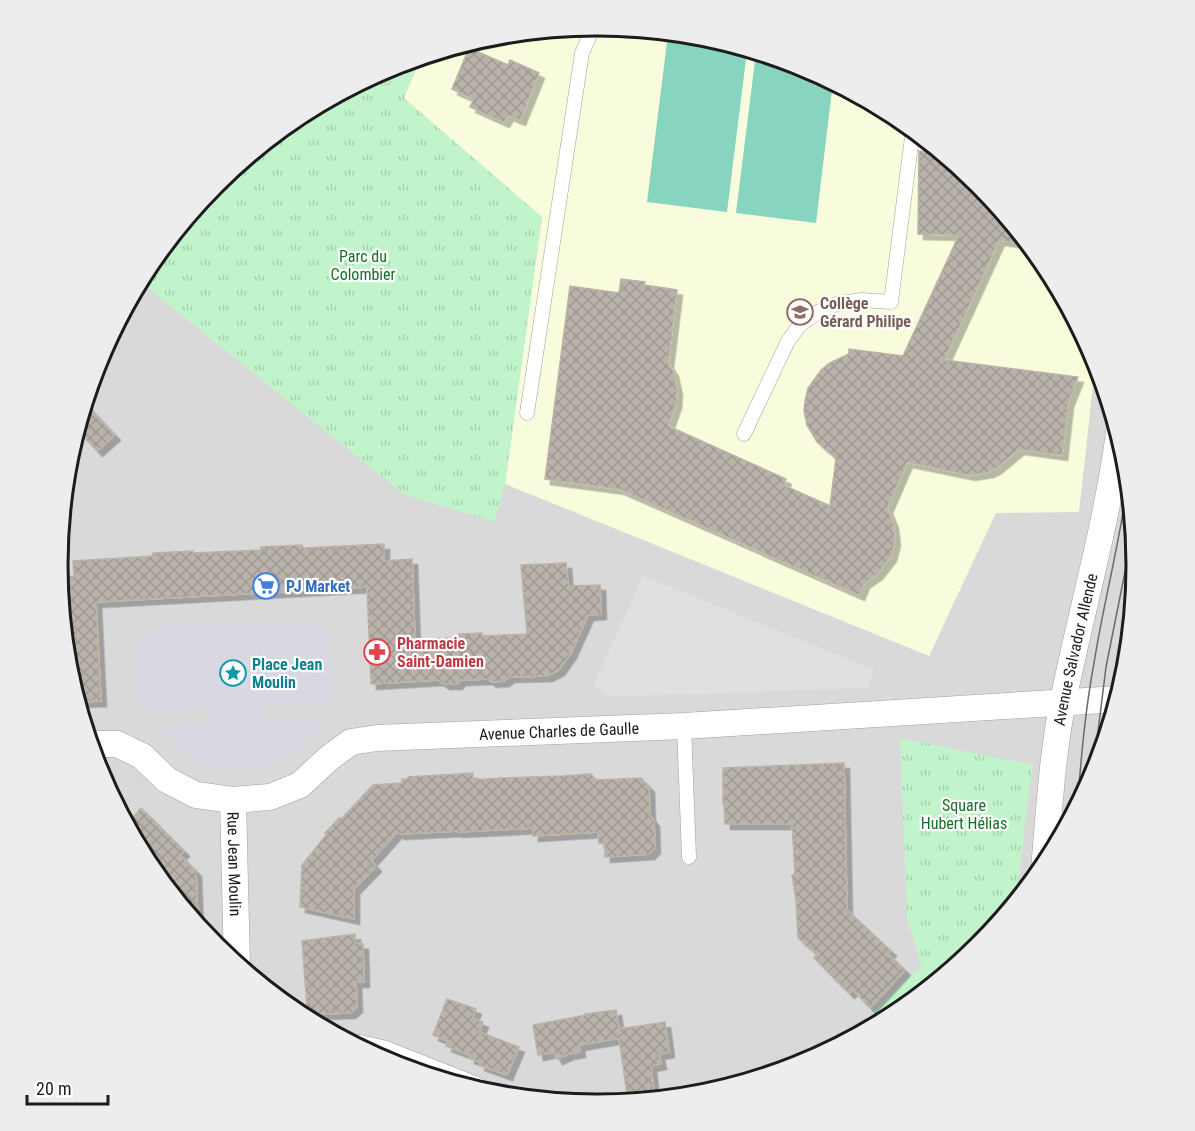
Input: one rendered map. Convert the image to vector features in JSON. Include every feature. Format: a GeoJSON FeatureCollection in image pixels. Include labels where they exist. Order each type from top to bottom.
{"type":"FeatureCollection","features":[{"type":"Feature","properties":{"kind":"street","name":"Avenue Salvador Allende"},"geometry":{"type":"LineString","coordinates":[[1046,846],[1062,704],[1109,495],[1115,455]]}},
{"type":"Feature","properties":{"kind":"street","name":"Avenue Charles de Gaulle"},"geometry":{"type":"LineString","coordinates":[[99,744],[117,744],[142,756],[167,780],[196,795],[233,800],[270,796],[300,785],[351,741],[388,737],[684,726],[1110,700]]}},
{"type":"Feature","properties":{"kind":"street","name":"Rue Jean Moulin"},"geometry":{"type":"LineString","coordinates":[[233,800],[237,953]]}},
{"type":"Feature","properties":{"kind":"lane"},"geometry":{"type":"LineString","coordinates":[[527,413],[582,53],[590,36]]}},
{"type":"Feature","properties":{"kind":"lane"},"geometry":{"type":"LineString","coordinates":[[744,434],[788,341],[800,326],[818,312],[839,303],[862,300],[891,302],[912,139]]}},
{"type":"Feature","properties":{"kind":"lane"},"geometry":{"type":"LineString","coordinates":[[684,726],[689,857]]}},
{"type":"Feature","properties":{"kind":"shaded area","name":"Collège Gérard Philipe"},"geometry":{"type":"Polygon","coordinates":[[[563,37],[632,37],[701,46],[768,64],[832,91],[892,125],[947,167],[996,216],[1038,271],[1072,331],[1094,380],[1079,512],[996,513],[929,656],[505,484],[542,217],[403,98],[417,68],[460,54],[494,46],[563,37]]]}},
{"type":"Feature","properties":{"kind":"shaded area"},"geometry":{"type":"Polygon","coordinates":[[[510,44],[1029,259],[1056,301],[1087,363],[1109,428],[1117,462],[1126,531],[1127,566],[1126,600],[1117,669],[1099,736],[1087,768],[1072,800],[1038,860],[996,915],[972,940],[947,964],[892,1006],[832,1040],[800,1055],[735,1077],[701,1085],[632,1094],[598,1095],[563,1094],[494,1085],[427,1067],[395,1055],[363,1040],[303,1006],[248,964],[223,940],[199,915],[157,860],[123,800],[108,768],[86,703],[78,669],[69,600],[68,566],[69,531],[78,462],[96,395],[108,363],[123,331],[157,271],[199,216],[223,191],[248,167],[303,125],[363,91],[395,76],[460,54],[510,44]]]}},
{"type":"Feature","properties":{"kind":"shaded area"},"geometry":{"type":"Polygon","coordinates":[[[643,576],[875,670],[868,688],[610,697],[593,686],[643,576]]]}},
{"type":"Feature","properties":{"kind":"shaded area","name":"Place Jean Moulin"},"geometry":{"type":"Polygon","coordinates":[[[304,620],[329,631],[332,702],[260,704],[260,720],[323,718],[304,744],[283,760],[259,768],[215,769],[190,758],[171,743],[156,725],[210,722],[210,706],[137,709],[135,644],[159,624],[304,620]]]}},
{"type":"Feature","properties":{"kind":"green space"},"geometry":{"type":"Polygon","coordinates":[[[667,42],[701,46],[746,57],[727,212],[647,202],[667,42]]]}},
{"type":"Feature","properties":{"kind":"green space"},"geometry":{"type":"Polygon","coordinates":[[[755,60],[800,76],[832,91],[816,223],[736,213],[755,60]]]}},
{"type":"Feature","properties":{"kind":"green space","name":"Parc du Colombier"},"geometry":{"type":"Polygon","coordinates":[[[417,68],[404,98],[542,217],[505,484],[495,522],[405,495],[147,288],[177,243],[199,216],[248,167],[275,145],[333,107],[395,76],[417,68]]]}},
{"type":"Feature","properties":{"kind":"green space","name":"Square Hubert Hélias"},"geometry":{"type":"Polygon","coordinates":[[[900,738],[1033,765],[1018,889],[996,915],[947,964],[892,1006],[861,1024],[910,975],[922,968],[907,918],[900,738]]]}},
{"type":"Feature","properties":{"kind":"building"},"geometry":{"type":"Polygon","coordinates":[[[475,51],[508,65],[510,60],[539,73],[520,120],[508,115],[504,122],[470,107],[474,99],[452,89],[467,52],[475,51]]]}},
{"type":"Feature","properties":{"kind":"building"},"geometry":{"type":"Polygon","coordinates":[[[919,151],[929,152],[947,167],[996,216],[1018,242],[999,240],[944,360],[1078,377],[1068,402],[1062,455],[1019,449],[996,468],[970,475],[907,462],[887,508],[893,523],[895,540],[891,556],[877,574],[864,583],[859,595],[619,489],[545,479],[570,286],[619,293],[621,279],[677,290],[668,363],[673,371],[677,390],[676,403],[668,426],[786,479],[783,485],[830,506],[836,458],[817,442],[807,425],[804,411],[808,388],[822,369],[849,354],[849,349],[903,356],[959,235],[918,234],[919,151]]]}},
{"type":"Feature","properties":{"kind":"building"},"geometry":{"type":"Polygon","coordinates":[[[91,410],[115,435],[97,451],[84,437],[91,410]]]}},
{"type":"Feature","properties":{"kind":"building"},"geometry":{"type":"Polygon","coordinates":[[[384,544],[384,561],[412,559],[415,639],[459,638],[459,634],[482,633],[482,636],[527,634],[521,565],[566,563],[568,586],[600,585],[601,614],[588,615],[571,653],[559,670],[547,676],[509,677],[504,681],[491,682],[488,679],[460,680],[457,684],[444,684],[438,680],[371,684],[367,587],[96,602],[101,701],[86,702],[78,669],[69,600],[68,577],[74,576],[73,561],[153,556],[153,553],[261,550],[261,547],[302,545],[303,548],[384,544]]]}},
{"type":"Feature","properties":{"kind":"building"},"geometry":{"type":"Polygon","coordinates":[[[844,763],[847,910],[891,951],[888,954],[905,970],[870,1008],[853,990],[849,993],[814,958],[817,954],[798,938],[792,875],[795,874],[792,824],[725,824],[723,768],[844,763]]]}},
{"type":"Feature","properties":{"kind":"building"},"geometry":{"type":"Polygon","coordinates":[[[473,773],[473,780],[591,774],[596,780],[641,778],[649,787],[650,816],[654,821],[655,848],[649,854],[605,857],[605,844],[599,843],[598,832],[533,836],[533,828],[399,834],[397,832],[371,861],[376,866],[354,889],[354,919],[300,907],[302,865],[327,834],[325,833],[373,785],[402,783],[402,779],[408,779],[408,777],[473,773]]]}},
{"type":"Feature","properties":{"kind":"building"},"geometry":{"type":"Polygon","coordinates":[[[141,808],[184,851],[180,855],[196,871],[198,913],[157,860],[132,818],[141,808]]]}},
{"type":"Feature","properties":{"kind":"building"},"geometry":{"type":"Polygon","coordinates":[[[355,934],[355,943],[363,944],[364,982],[356,982],[357,1007],[350,1013],[316,1014],[307,1007],[302,941],[355,934]]]}},
{"type":"Feature","properties":{"kind":"building"},"geometry":{"type":"Polygon","coordinates":[[[447,999],[476,1009],[472,1018],[483,1022],[479,1032],[519,1047],[507,1075],[479,1065],[480,1062],[469,1058],[470,1055],[446,1046],[448,1041],[433,1035],[447,999]]]}},
{"type":"Feature","properties":{"kind":"building"},"geometry":{"type":"Polygon","coordinates":[[[616,1010],[619,1029],[665,1022],[669,1052],[659,1054],[661,1064],[651,1066],[654,1091],[627,1094],[619,1038],[579,1045],[580,1052],[557,1059],[553,1052],[538,1055],[533,1025],[616,1010]]]}},
{"type":"Feature","properties":{"kind":"tram line"},"geometry":{"type":"LineString","coordinates":[[1079,784],[1091,681],[1124,511]]}},
{"type":"Feature","properties":{"kind":"tram line"},"geometry":{"type":"LineString","coordinates":[[1097,742],[1106,667],[1127,562]]}},
{"type":"Feature","properties":{"kind":"place","name":"Collège Gérard Philipe"},"geometry":{"type":"Point","coordinates":[800,312]}},
{"type":"Feature","properties":{"kind":"place","name":"PJ Market"},"geometry":{"type":"Point","coordinates":[266,586]}},
{"type":"Feature","properties":{"kind":"place","name":"Pharmacie Saint-Damien"},"geometry":{"type":"Point","coordinates":[377,652]}},
{"type":"Feature","properties":{"kind":"place","name":"Place Jean Moulin"},"geometry":{"type":"Point","coordinates":[233,673]}}]}
